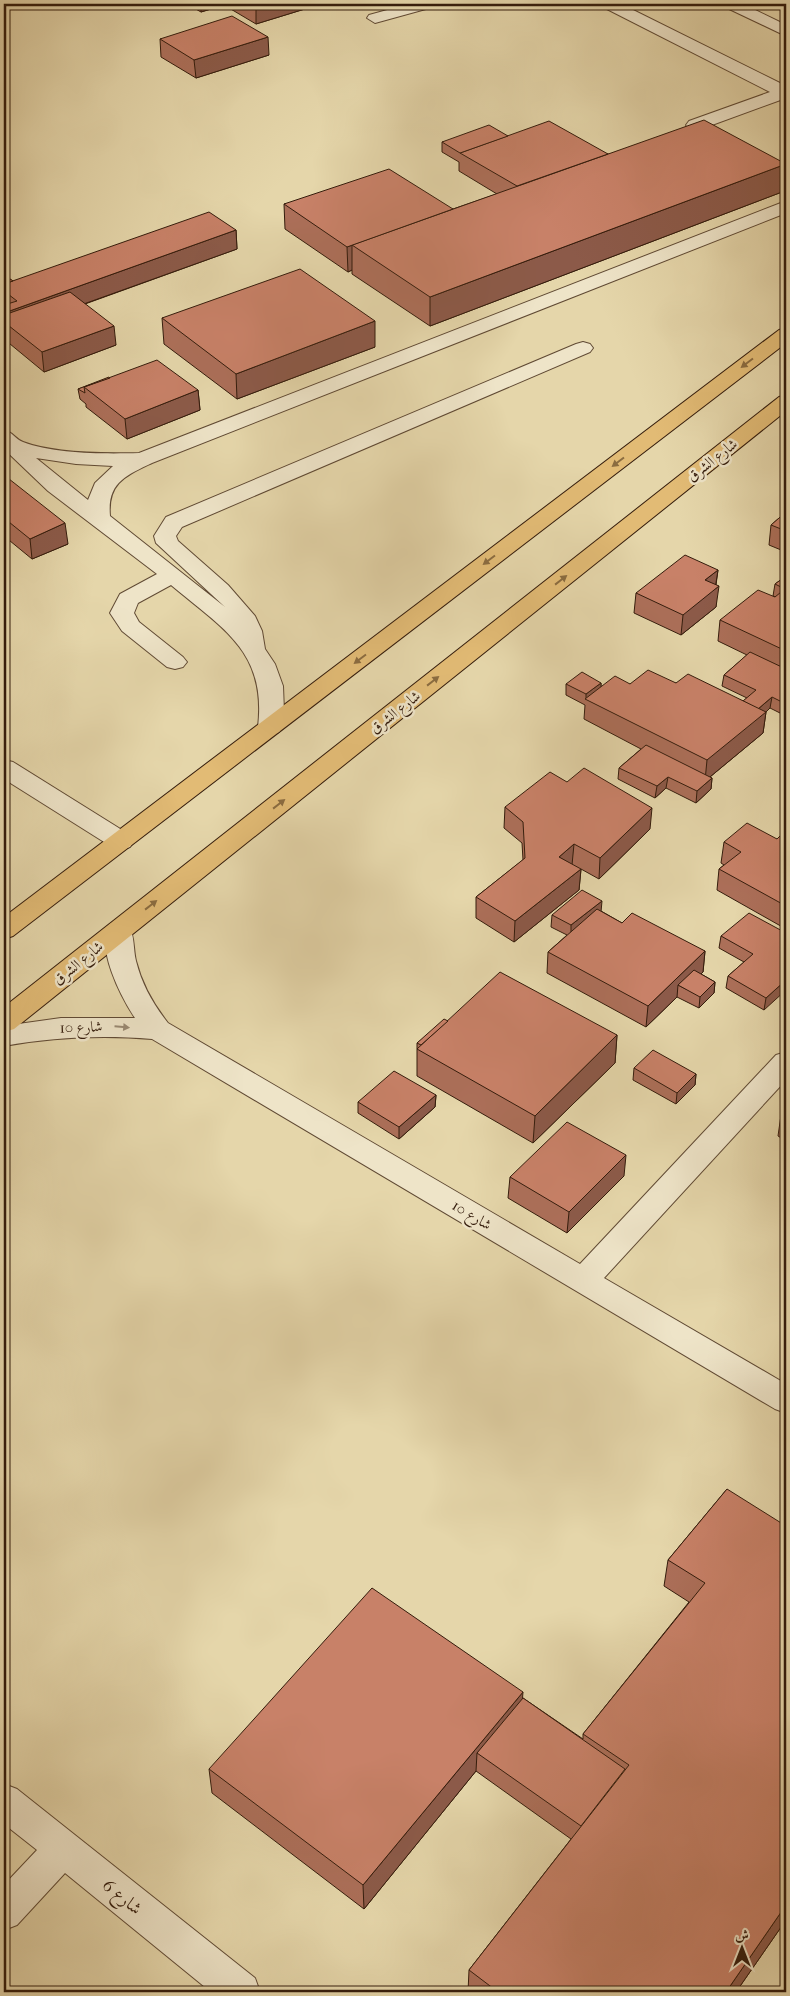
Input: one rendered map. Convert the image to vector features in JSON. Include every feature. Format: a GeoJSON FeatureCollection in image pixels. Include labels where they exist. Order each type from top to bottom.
{"type":"FeatureCollection","features":[{"type":"Feature","properties":{"kind":"main road"},"geometry":{"type":"LineString","coordinates":[[4,930],[786,334]]}},
{"type":"Feature","properties":{"kind":"main road","name":"شارع الشرق"},"geometry":{"type":"LineString","coordinates":[[4,1022],[786,401]]}},
{"type":"Feature","properties":{"kind":"street"},"geometry":{"type":"LineString","coordinates":[[374,18],[427,4]]}},
{"type":"Feature","properties":{"kind":"street"},"geometry":{"type":"LineString","coordinates":[[609,4],[786,92]]}},
{"type":"Feature","properties":{"kind":"street"},"geometry":{"type":"LineString","coordinates":[[731,4],[786,31]]}},
{"type":"Feature","properties":{"kind":"street"},"geometry":{"type":"LineString","coordinates":[[695,125],[786,92]]}},
{"type":"Feature","properties":{"kind":"street"},"geometry":{"type":"LineString","coordinates":[[99,519],[96,502],[104,485],[121,470],[144,458],[786,207]]}},
{"type":"Feature","properties":{"kind":"street"},"geometry":{"type":"LineString","coordinates":[[254,648],[253,634],[240,610],[166,543],[165,536],[174,522],[584,348]]}},
{"type":"Feature","properties":{"kind":"street"},"geometry":{"type":"LineString","coordinates":[[8,441],[53,455],[88,460],[144,458]]}},
{"type":"Feature","properties":{"kind":"street"},"geometry":{"type":"LineString","coordinates":[[8,441],[41,474],[239,631],[254,648],[265,666],[272,686],[274,706],[270,727]]}},
{"type":"Feature","properties":{"kind":"street"},"geometry":{"type":"LineString","coordinates":[[171,576],[128,599],[122,613],[130,626],[175,662]]}},
{"type":"Feature","properties":{"kind":"street"},"geometry":{"type":"LineString","coordinates":[[4,768],[121,841]]}},
{"type":"Feature","properties":{"kind":"street","name":"شارع 10"},"geometry":{"type":"LineString","coordinates":[[119,930],[120,956],[127,982],[140,1006],[158,1030],[786,1400]]}},
{"type":"Feature","properties":{"kind":"street","name":"شارع 10"},"geometry":{"type":"LineString","coordinates":[[4,1036],[69,1026],[114,1026],[158,1030]]}},
{"type":"Feature","properties":{"kind":"street"},"geometry":{"type":"LineString","coordinates":[[583,1281],[786,1062]]}},
{"type":"Feature","properties":{"kind":"street","name":"شارع 6"},"geometry":{"type":"LineString","coordinates":[[4,1801],[241,1992]]}},
{"type":"Feature","properties":{"kind":"street"},"geometry":{"type":"LineString","coordinates":[[4,1912],[63,1849]]}},
{"type":"Feature","properties":{"kind":"building"},"geometry":{"type":"Polygon","coordinates":[[[232,16],[268,37],[194,60],[160,39],[232,16]]]}},
{"type":"Feature","properties":{"kind":"building"},"geometry":{"type":"Polygon","coordinates":[[[704,120],[786,164],[430,297],[352,245],[704,120]]]}},
{"type":"Feature","properties":{"kind":"building"},"geometry":{"type":"Polygon","coordinates":[[[549,121],[608,154],[517,186],[460,153],[549,121]]]}},
{"type":"Feature","properties":{"kind":"building"},"geometry":{"type":"Polygon","coordinates":[[[489,125],[508,136],[460,153],[442,142],[489,125]]]}},
{"type":"Feature","properties":{"kind":"building"},"geometry":{"type":"Polygon","coordinates":[[[389,169],[453,209],[347,247],[284,204],[389,169]]]}},
{"type":"Feature","properties":{"kind":"building"},"geometry":{"type":"Polygon","coordinates":[[[209,212],[236,230],[4,313],[4,305],[17,301],[4,291],[4,284],[209,212]]]}},
{"type":"Feature","properties":{"kind":"building"},"geometry":{"type":"Polygon","coordinates":[[[300,269],[375,321],[236,374],[162,318],[300,269]]]}},
{"type":"Feature","properties":{"kind":"building"},"geometry":{"type":"Polygon","coordinates":[[[4,275],[13,281],[4,284],[4,275]]]}},
{"type":"Feature","properties":{"kind":"building"},"geometry":{"type":"Polygon","coordinates":[[[70,292],[114,326],[42,352],[4,322],[4,315],[70,292]]]}},
{"type":"Feature","properties":{"kind":"building"},"geometry":{"type":"Polygon","coordinates":[[[157,360],[198,390],[125,419],[84,387],[157,360]]]}},
{"type":"Feature","properties":{"kind":"building"},"geometry":{"type":"Polygon","coordinates":[[[109,377],[84,387],[85,393],[78,389],[109,377]]]}},
{"type":"Feature","properties":{"kind":"building"},"geometry":{"type":"Polygon","coordinates":[[[4,475],[65,523],[30,539],[4,518],[4,475]]]}},
{"type":"Feature","properties":{"kind":"building"},"geometry":{"type":"Polygon","coordinates":[[[786,512],[786,531],[771,525],[786,512]]]}},
{"type":"Feature","properties":{"kind":"building"},"geometry":{"type":"Polygon","coordinates":[[[685,555],[718,570],[705,580],[719,586],[683,615],[636,593],[685,555]]]}},
{"type":"Feature","properties":{"kind":"building"},"geometry":{"type":"Polygon","coordinates":[[[786,576],[785,589],[775,584],[786,576]]]}},
{"type":"Feature","properties":{"kind":"building"},"geometry":{"type":"Polygon","coordinates":[[[786,588],[786,651],[720,620],[758,590],[775,597],[786,588]]]}},
{"type":"Feature","properties":{"kind":"building"},"geometry":{"type":"Polygon","coordinates":[[[750,652],[786,669],[786,704],[772,697],[758,709],[743,701],[756,690],[724,675],[750,652]]]}},
{"type":"Feature","properties":{"kind":"building"},"geometry":{"type":"Polygon","coordinates":[[[648,670],[676,683],[688,674],[766,712],[707,760],[585,699],[615,676],[630,684],[648,670]]]}},
{"type":"Feature","properties":{"kind":"building"},"geometry":{"type":"Polygon","coordinates":[[[582,672],[601,683],[586,694],[566,684],[582,672]]]}},
{"type":"Feature","properties":{"kind":"building"},"geometry":{"type":"Polygon","coordinates":[[[646,745],[712,778],[697,791],[668,777],[657,786],[619,768],[646,745]]]}},
{"type":"Feature","properties":{"kind":"building"},"geometry":{"type":"Polygon","coordinates":[[[584,768],[652,808],[600,858],[574,844],[559,857],[581,869],[515,921],[476,897],[525,858],[523,822],[505,807],[550,772],[567,782],[584,768]]]}},
{"type":"Feature","properties":{"kind":"building"},"geometry":{"type":"Polygon","coordinates":[[[747,823],[777,839],[786,830],[786,906],[719,869],[741,852],[724,842],[747,823]]]}},
{"type":"Feature","properties":{"kind":"building"},"geometry":{"type":"Polygon","coordinates":[[[582,890],[602,901],[571,925],[552,915],[582,890]]]}},
{"type":"Feature","properties":{"kind":"building"},"geometry":{"type":"Polygon","coordinates":[[[597,909],[622,923],[632,913],[705,951],[648,1006],[548,952],[597,909]]]}},
{"type":"Feature","properties":{"kind":"building"},"geometry":{"type":"Polygon","coordinates":[[[749,913],[786,933],[786,980],[766,998],[728,976],[753,954],[721,936],[749,913]]]}},
{"type":"Feature","properties":{"kind":"building"},"geometry":{"type":"Polygon","coordinates":[[[694,970],[715,982],[700,997],[678,985],[694,970]]]}},
{"type":"Feature","properties":{"kind":"building"},"geometry":{"type":"Polygon","coordinates":[[[500,972],[617,1035],[535,1116],[417,1049],[500,972]]]}},
{"type":"Feature","properties":{"kind":"building"},"geometry":{"type":"Polygon","coordinates":[[[444,1019],[448,1021],[421,1045],[417,1043],[444,1019]]]}},
{"type":"Feature","properties":{"kind":"building"},"geometry":{"type":"Polygon","coordinates":[[[653,1050],[696,1074],[677,1093],[634,1068],[653,1050]]]}},
{"type":"Feature","properties":{"kind":"building"},"geometry":{"type":"Polygon","coordinates":[[[394,1071],[436,1095],[399,1127],[358,1102],[394,1071]]]}},
{"type":"Feature","properties":{"kind":"building"},"geometry":{"type":"Polygon","coordinates":[[[786,1110],[786,1118],[781,1115],[786,1110]]]}},
{"type":"Feature","properties":{"kind":"building"},"geometry":{"type":"Polygon","coordinates":[[[567,1122],[626,1155],[569,1212],[510,1177],[567,1122]]]}},
{"type":"Feature","properties":{"kind":"building"},"geometry":{"type":"Polygon","coordinates":[[[727,1489],[786,1526],[786,1905],[726,1992],[498,1992],[469,1970],[629,1765],[583,1734],[705,1583],[668,1560],[727,1489]]]}},
{"type":"Feature","properties":{"kind":"building"},"geometry":{"type":"Polygon","coordinates":[[[372,1588],[523,1692],[363,1885],[209,1769],[372,1588]]]}},
{"type":"Feature","properties":{"kind":"building"},"geometry":{"type":"Polygon","coordinates":[[[523,1698],[625,1769],[581,1826],[477,1753],[523,1698]]]}}]}
